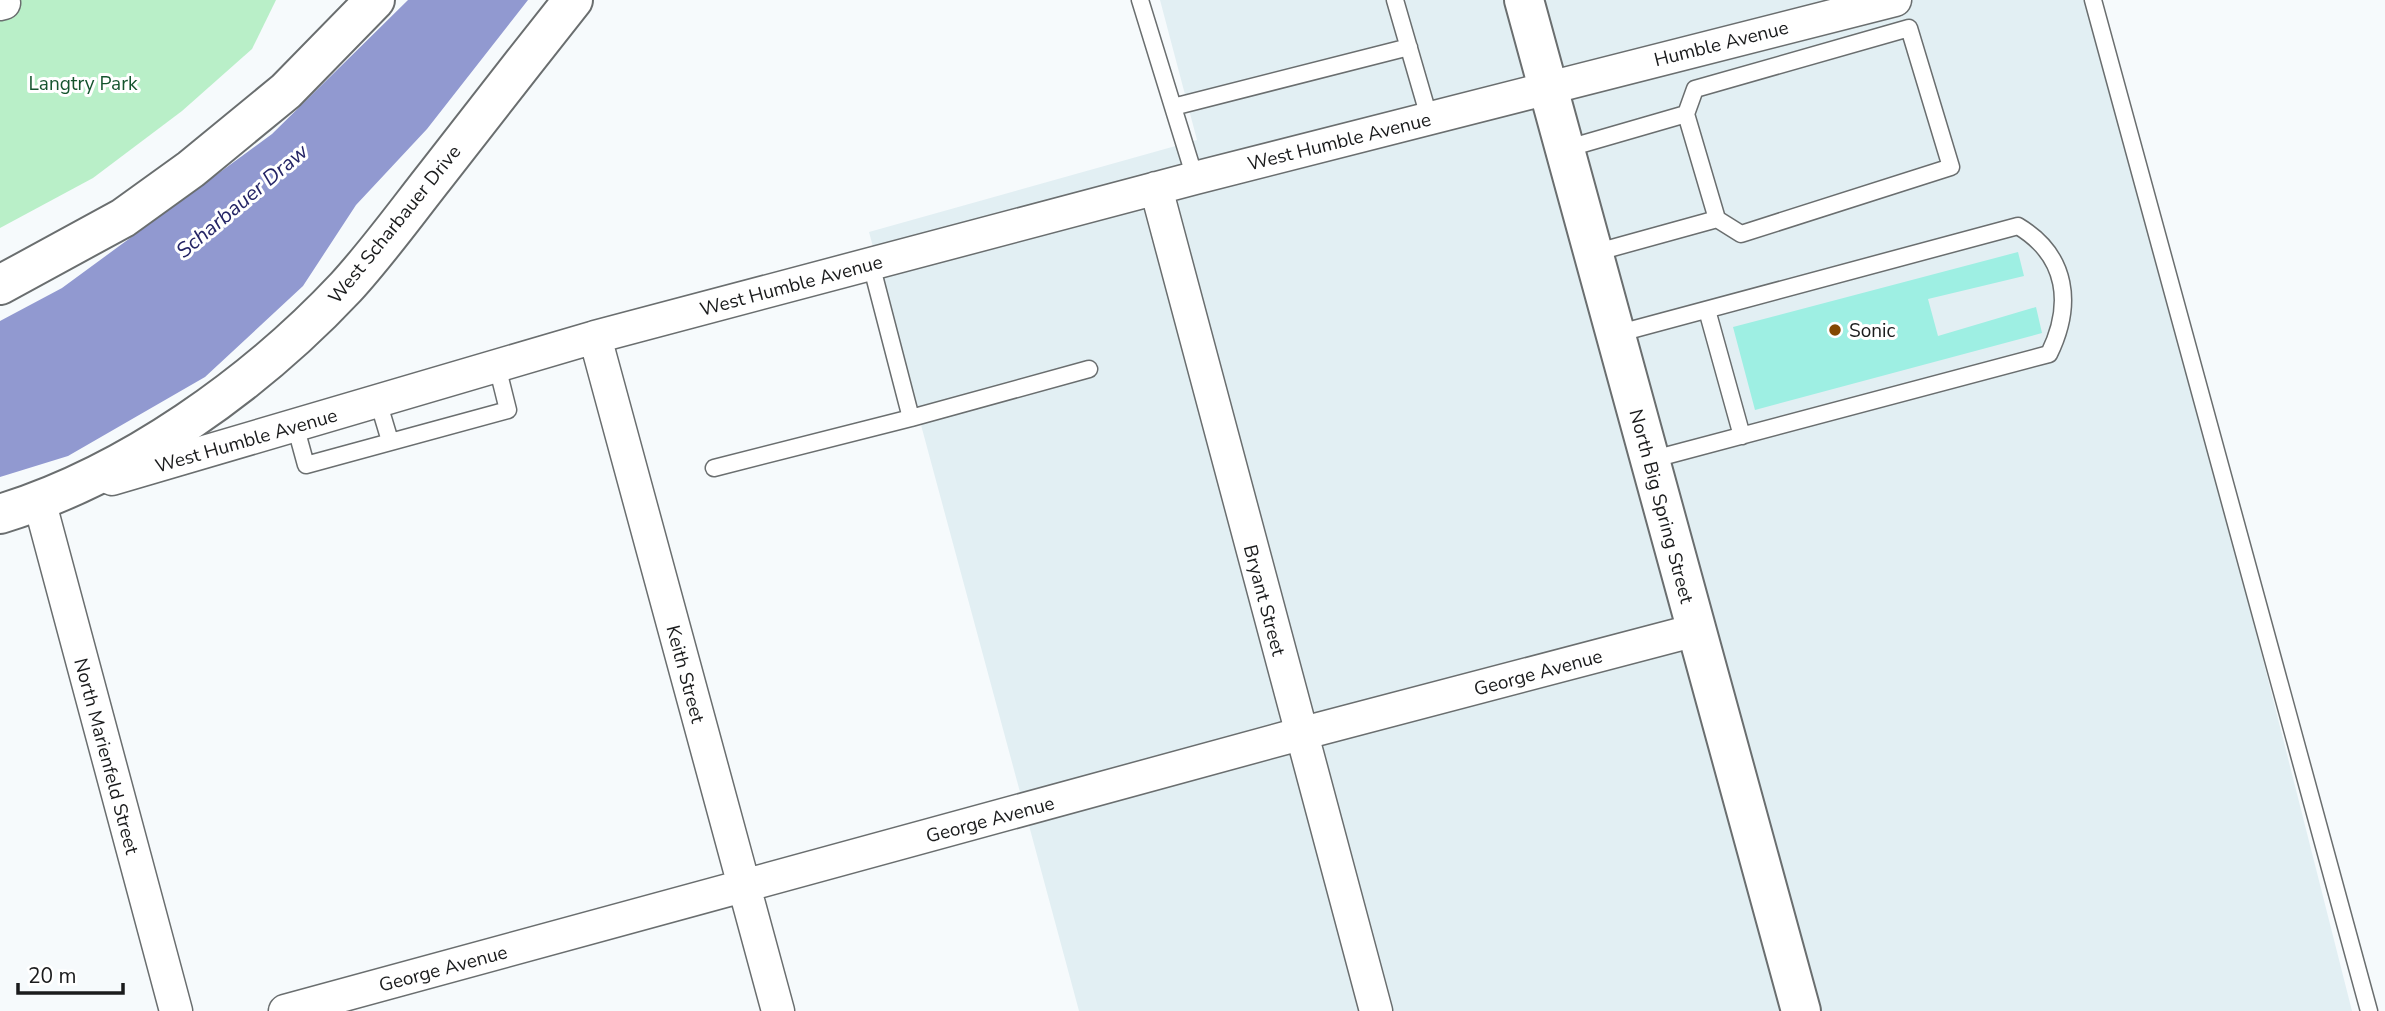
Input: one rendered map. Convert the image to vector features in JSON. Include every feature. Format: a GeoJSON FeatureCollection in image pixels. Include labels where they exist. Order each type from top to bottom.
{"type":"FeatureCollection","features":[{"type":"Feature","properties":{"kind":"main road"},"geometry":{"type":"LineString","coordinates":[[0,285],[123,218],[191,169],[286,91],[375,0]]}},
{"type":"Feature","properties":{"kind":"main road","name":"West Scharbauer Drive"},"geometry":{"type":"LineString","coordinates":[[0,514],[73,487],[176,429],[248,377],[305,328],[378,249],[573,0]]}},
{"type":"Feature","properties":{"kind":"main road","name":"North Big Spring Street"},"geometry":{"type":"LineString","coordinates":[[1524,0],[1801,1011]]}},
{"type":"Feature","properties":{"kind":"street","name":"Humble Avenue"},"geometry":{"type":"LineString","coordinates":[[1548,86],[1895,0]]}},
{"type":"Feature","properties":{"kind":"street","name":"West Humble Avenue"},"geometry":{"type":"LineString","coordinates":[[39,500],[595,337],[1548,86]]}},
{"type":"Feature","properties":{"kind":"street","name":"Bryant Street"},"geometry":{"type":"LineString","coordinates":[[1156,188],[1376,1011]]}},
{"type":"Feature","properties":{"kind":"street","name":"Keith Street"},"geometry":{"type":"LineString","coordinates":[[595,337],[778,1011]]}},
{"type":"Feature","properties":{"kind":"street","name":"North Marienfeld Street"},"geometry":{"type":"LineString","coordinates":[[39,500],[176,1011]]}},
{"type":"Feature","properties":{"kind":"street","name":"George Avenue"},"geometry":{"type":"LineString","coordinates":[[285,1011],[1300,734],[1696,630]]}},
{"type":"Feature","properties":{"kind":"lane"},"geometry":{"type":"LineString","coordinates":[[1140,0],[1195,178]]}},
{"type":"Feature","properties":{"kind":"lane"},"geometry":{"type":"LineString","coordinates":[[1395,0],[1429,117]]}},
{"type":"Feature","properties":{"kind":"lane"},"geometry":{"type":"LineString","coordinates":[[2093,0],[2369,1011]]}},
{"type":"Feature","properties":{"kind":"lane"},"geometry":{"type":"LineString","coordinates":[[1909,28],[1951,167],[1741,233],[1717,219],[1686,114],[1695,89],[1909,28]]}},
{"type":"Feature","properties":{"kind":"lane"},"geometry":{"type":"LineString","coordinates":[[1174,107],[1409,47]]}},
{"type":"Feature","properties":{"kind":"lane"},"geometry":{"type":"LineString","coordinates":[[1565,149],[1686,114]]}},
{"type":"Feature","properties":{"kind":"lane"},"geometry":{"type":"LineString","coordinates":[[1594,253],[1717,219]]}},
{"type":"Feature","properties":{"kind":"lane"},"geometry":{"type":"LineString","coordinates":[[1615,334],[2018,226],[2046,248],[2057,268],[2063,310],[2057,337],[2049,354],[1650,460]]}},
{"type":"Feature","properties":{"kind":"lane"},"geometry":{"type":"LineString","coordinates":[[871,264],[911,418]]}},
{"type":"Feature","properties":{"kind":"lane"},"geometry":{"type":"LineString","coordinates":[[1707,310],[1742,436]]}},
{"type":"Feature","properties":{"kind":"lane"},"geometry":{"type":"LineString","coordinates":[[295,425],[306,465],[508,410],[497,366]]}},
{"type":"Feature","properties":{"kind":"lane"},"geometry":{"type":"LineString","coordinates":[[715,468],[1089,369]]}},
{"type":"Feature","properties":{"kind":"lane"},"geometry":{"type":"LineString","coordinates":[[378,401],[390,441]]}},
{"type":"Feature","properties":{"kind":"shaded area"},"geometry":{"type":"Polygon","coordinates":[[[1160,0],[2096,0],[2352,1011],[1079,1011],[869,232],[1197,140],[1160,0]]]}},
{"type":"Feature","properties":{"kind":"green space","name":"Langtry Park"},"geometry":{"type":"Polygon","coordinates":[[[0,0],[276,0],[252,49],[182,111],[93,178],[0,228],[0,0]]]}},
{"type":"Feature","properties":{"kind":"water","name":"Scharbauer Draw"},"geometry":{"type":"Polygon","coordinates":[[[408,0],[528,0],[427,129],[356,205],[303,286],[205,377],[68,456],[0,477],[0,321],[62,288],[272,134],[408,0]]]}},
{"type":"Feature","properties":{"kind":"building","name":"Sonic"},"geometry":{"type":"Polygon","coordinates":[[[2018,252],[2024,276],[1928,299],[1938,336],[2036,307],[2042,333],[1755,410],[1733,327],[2018,252]]]}},
{"type":"Feature","properties":{"kind":"place","name":"Sonic"},"geometry":{"type":"Point","coordinates":[1835,330]}}]}
